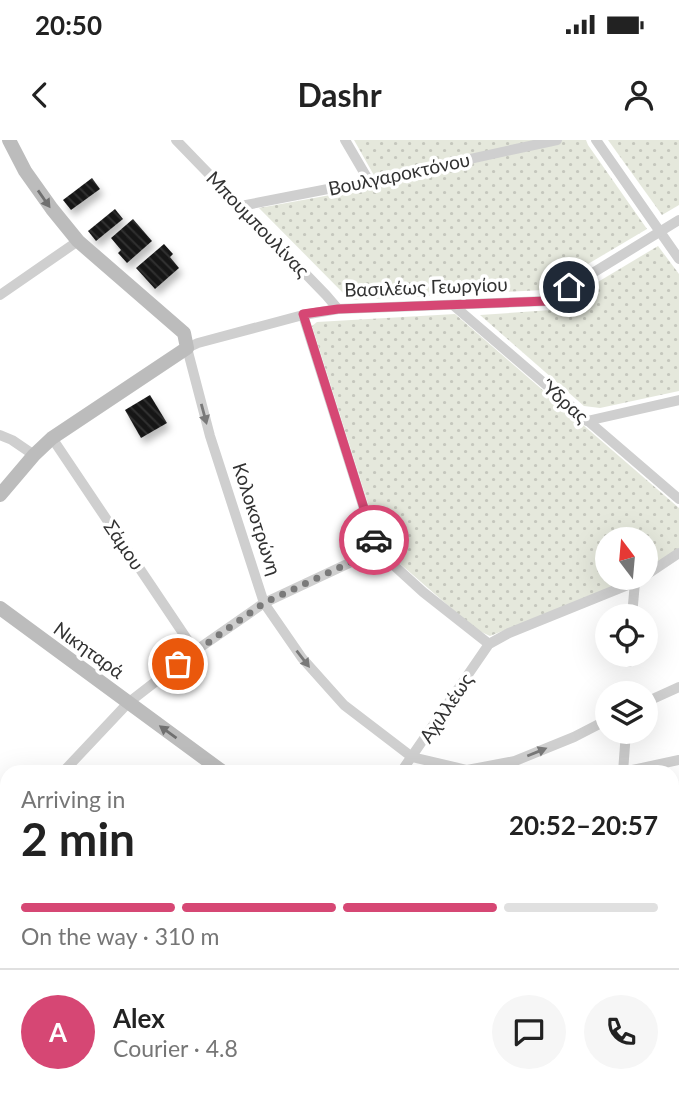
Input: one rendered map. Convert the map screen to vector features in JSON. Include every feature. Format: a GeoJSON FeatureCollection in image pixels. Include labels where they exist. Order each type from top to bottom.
{"type":"FeatureCollection","features":[{"type":"Feature","properties":{"kind":"street","name":"Κολοκοτρώνη"},"geometry":{"type":"LineString","coordinates":[[9,140],[26,172],[78,241],[184,333],[210,436],[264,603],[302,659],[344,705],[412,757],[446,765]]}},
{"type":"Feature","properties":{"kind":"street","name":"Μπουμπουλίνας"},"geometry":{"type":"LineString","coordinates":[[176,140],[338,309]]}},
{"type":"Feature","properties":{"kind":"street"},"geometry":{"type":"LineString","coordinates":[[345,140],[369,181]]}},
{"type":"Feature","properties":{"kind":"street","name":"Βουλγαροκτόνου"},"geometry":{"type":"LineString","coordinates":[[241,206],[557,140]]}},
{"type":"Feature","properties":{"kind":"street"},"geometry":{"type":"LineString","coordinates":[[596,140],[679,259]]}},
{"type":"Feature","properties":{"kind":"street","name":"Βασιλέως Γεωργίου"},"geometry":{"type":"LineString","coordinates":[[0,495],[52,438],[198,343],[303,314],[338,309],[547,301],[679,220]]}},
{"type":"Feature","properties":{"kind":"street"},"geometry":{"type":"LineString","coordinates":[[0,295],[78,241]]}},
{"type":"Feature","properties":{"kind":"street","name":"Ύδρας"},"geometry":{"type":"LineString","coordinates":[[453,305],[679,499]]}},
{"type":"Feature","properties":{"kind":"street"},"geometry":{"type":"LineString","coordinates":[[303,314],[377,550],[424,592],[489,644],[509,633],[614,590]]}},
{"type":"Feature","properties":{"kind":"street"},"geometry":{"type":"LineString","coordinates":[[587,421],[679,400]]}},
{"type":"Feature","properties":{"kind":"street"},"geometry":{"type":"LineString","coordinates":[[0,435],[34,455]]}},
{"type":"Feature","properties":{"kind":"street","name":"Σάμου"},"geometry":{"type":"LineString","coordinates":[[52,438],[195,651]]}},
{"type":"Feature","properties":{"kind":"street"},"geometry":{"type":"LineString","coordinates":[[70,765],[128,703],[195,651],[264,603],[377,550]]}},
{"type":"Feature","properties":{"kind":"street"},"geometry":{"type":"LineString","coordinates":[[658,567],[679,553]]}},
{"type":"Feature","properties":{"kind":"street","name":"Νικηταρά"},"geometry":{"type":"LineString","coordinates":[[0,608],[213,765]]}},
{"type":"Feature","properties":{"kind":"street","name":"Αχιλλέως"},"geometry":{"type":"LineString","coordinates":[[406,765],[489,644]]}},
{"type":"Feature","properties":{"kind":"street"},"geometry":{"type":"LineString","coordinates":[[658,697],[679,687]]}},
{"type":"Feature","properties":{"kind":"street","name":"Κολοκοτρώνη"},"geometry":{"type":"LineString","coordinates":[[493,765],[515,761],[595,726]]}},
{"type":"Feature","properties":{"kind":"street"},"geometry":{"type":"LineString","coordinates":[[624,765],[625,744]]}},
{"type":"Feature","properties":{"kind":"street"},"geometry":{"type":"LineString","coordinates":[[656,765],[679,760]]}},
{"type":"Feature","properties":{"kind":"shaded area"},"geometry":{"type":"Polygon","coordinates":[[[354,140],[586,140],[647,229],[544,290],[350,300],[259,208],[380,186],[354,140]]]}},
{"type":"Feature","properties":{"kind":"shaded area"},"geometry":{"type":"Polygon","coordinates":[[[608,140],[679,140],[679,205],[662,215],[608,140]]]}},
{"type":"Feature","properties":{"kind":"shaded area"},"geometry":{"type":"Polygon","coordinates":[[[658,246],[679,274],[679,391],[600,408],[584,406],[480,315],[551,310],[658,246]]]}},
{"type":"Feature","properties":{"kind":"shaded area"},"geometry":{"type":"Polygon","coordinates":[[[455,314],[679,508],[679,548],[658,562],[658,527],[595,527],[595,590],[605,590],[490,636],[475,629],[382,548],[312,326],[317,322],[455,314]]]}},
{"type":"Feature","properties":{"kind":"building"},"geometry":{"type":"Polygon","coordinates":[[[92,178],[100,189],[71,210],[63,200],[92,178]]]}},
{"type":"Feature","properties":{"kind":"building"},"geometry":{"type":"Polygon","coordinates":[[[115,209],[123,219],[96,241],[88,231],[115,209]]]}},
{"type":"Feature","properties":{"kind":"building"},"geometry":{"type":"Polygon","coordinates":[[[133,219],[152,241],[127,263],[118,253],[121,250],[111,238],[133,219]]]}},
{"type":"Feature","properties":{"kind":"building"},"geometry":{"type":"Polygon","coordinates":[[[164,244],[173,254],[170,257],[179,268],[155,289],[136,268],[164,244]]]}},
{"type":"Feature","properties":{"kind":"building"},"geometry":{"type":"Polygon","coordinates":[[[150,395],[167,423],[141,438],[125,410],[150,395]]]}},
{"type":"Feature","properties":{"kind":"way so far"},"geometry":{"type":"LineString","coordinates":[[178,664],[264,603],[377,550],[374,540]]}},
{"type":"Feature","properties":{"kind":"route"},"geometry":{"type":"LineString","coordinates":[[374,540],[303,314],[338,309],[547,301],[569,287]]}}]}
